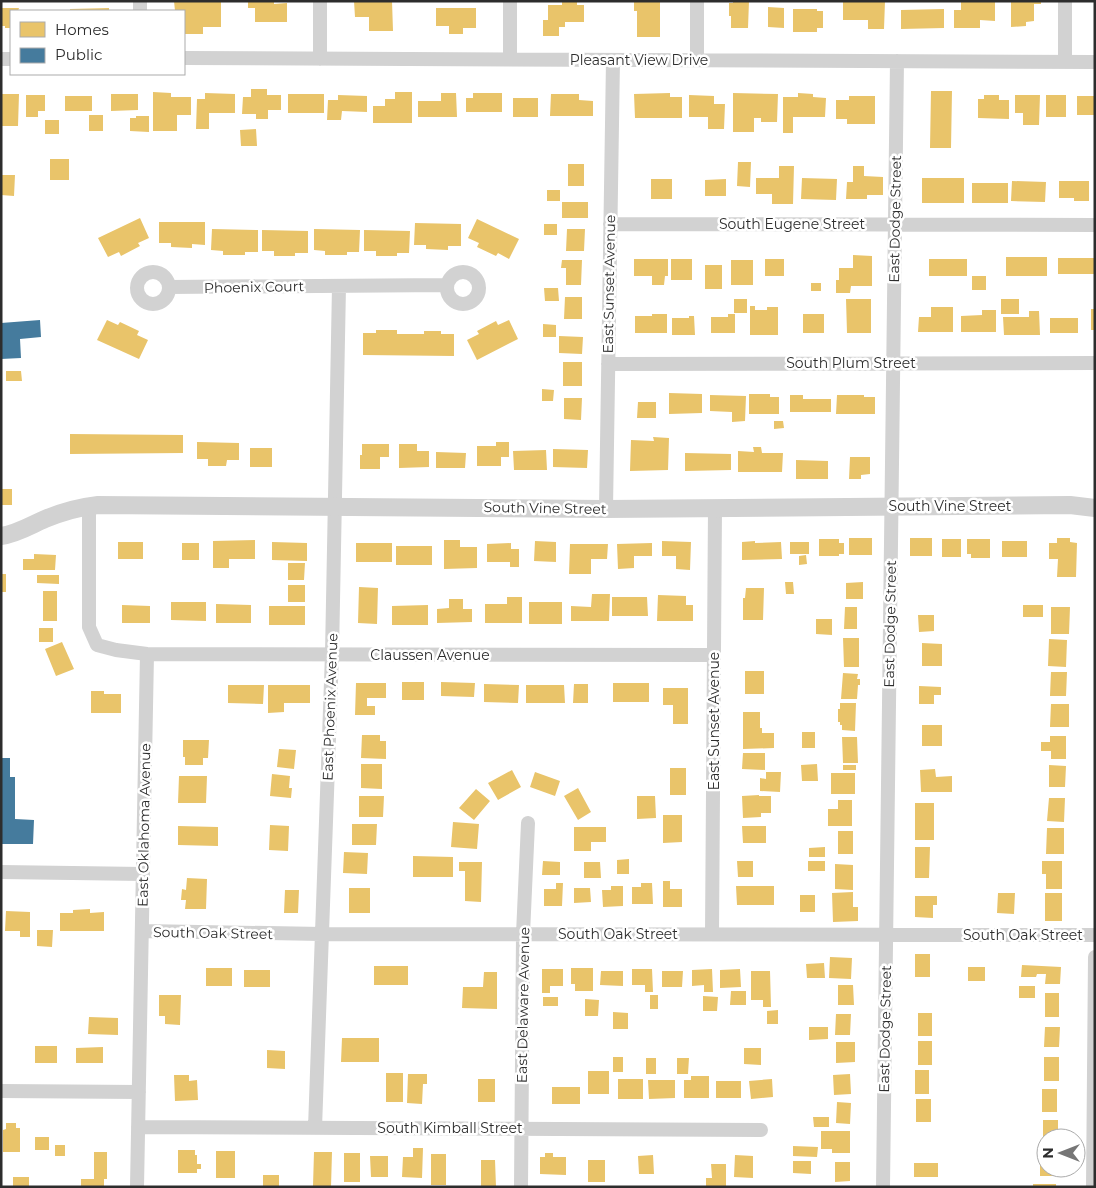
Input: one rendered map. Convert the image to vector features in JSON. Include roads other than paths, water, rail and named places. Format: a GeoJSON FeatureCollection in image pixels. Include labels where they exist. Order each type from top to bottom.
{"type":"FeatureCollection","features":[{"type":"Feature","properties":{"kind":"street"},"geometry":{"type":"LineString","coordinates":[[320,1],[320,59]]}},
{"type":"Feature","properties":{"kind":"street"},"geometry":{"type":"LineString","coordinates":[[510,1],[510,59]]}},
{"type":"Feature","properties":{"kind":"street"},"geometry":{"type":"LineString","coordinates":[[697,1],[697,60]]}},
{"type":"Feature","properties":{"kind":"street"},"geometry":{"type":"LineString","coordinates":[[1065,1],[1065,62]]}},
{"type":"Feature","properties":{"kind":"street","name":"Pleasant View Drive"},"geometry":{"type":"LineString","coordinates":[[185,58],[1095,62]]}},
{"type":"Feature","properties":{"kind":"street","name":"East Sunset Avenue"},"geometry":{"type":"LineString","coordinates":[[606,508],[613,60]]}},
{"type":"Feature","properties":{"kind":"street","name":"East Dodge Street"},"geometry":{"type":"LineString","coordinates":[[883,1187],[896,61]]}},
{"type":"Feature","properties":{"kind":"street","name":"South Eugene Street"},"geometry":{"type":"LineString","coordinates":[[610,224],[1095,225]]}},
{"type":"Feature","properties":{"kind":"street","name":"Phoenix Court"},"geometry":{"type":"LineString","coordinates":[[169,287],[447,285]]}},
{"type":"Feature","properties":{"kind":"street","name":"East Phoenix Avenue"},"geometry":{"type":"LineString","coordinates":[[315,1128],[332,654],[339,286]]}},
{"type":"Feature","properties":{"kind":"street","name":"South Plum Street"},"geometry":{"type":"LineString","coordinates":[[608,364],[1095,363]]}},
{"type":"Feature","properties":{"kind":"street","name":"South Vine Street"},"geometry":{"type":"LineString","coordinates":[[1,536],[10,535],[77,508],[98,505],[715,508],[1070,505],[1095,508]]}},
{"type":"Feature","properties":{"kind":"street"},"geometry":{"type":"LineString","coordinates":[[89,506],[89,627],[97,644],[116,650],[147,654]]}},
{"type":"Feature","properties":{"kind":"street","name":"East Sunset Avenue"},"geometry":{"type":"LineString","coordinates":[[712,934],[715,508]]}},
{"type":"Feature","properties":{"kind":"street","name":"Claussen Avenue"},"geometry":{"type":"LineString","coordinates":[[147,654],[714,655]]}},
{"type":"Feature","properties":{"kind":"street","name":"East Oklahoma Avenue"},"geometry":{"type":"LineString","coordinates":[[137,1187],[147,654]]}},
{"type":"Feature","properties":{"kind":"street","name":"East Delaware Avenue"},"geometry":{"type":"LineString","coordinates":[[521,1187],[523,934],[528,823]]}},
{"type":"Feature","properties":{"kind":"street"},"geometry":{"type":"LineString","coordinates":[[1,872],[143,874]]}},
{"type":"Feature","properties":{"kind":"street","name":"South Oak Street"},"geometry":{"type":"LineString","coordinates":[[142,931],[322,934],[1095,935]]}},
{"type":"Feature","properties":{"kind":"street"},"geometry":{"type":"LineString","coordinates":[[1093,1187],[1095,957]]}},
{"type":"Feature","properties":{"kind":"street"},"geometry":{"type":"LineString","coordinates":[[1,1091],[139,1092]]}},
{"type":"Feature","properties":{"kind":"street","name":"South Kimball Street"},"geometry":{"type":"LineString","coordinates":[[138,1127],[761,1130]]}}]}
